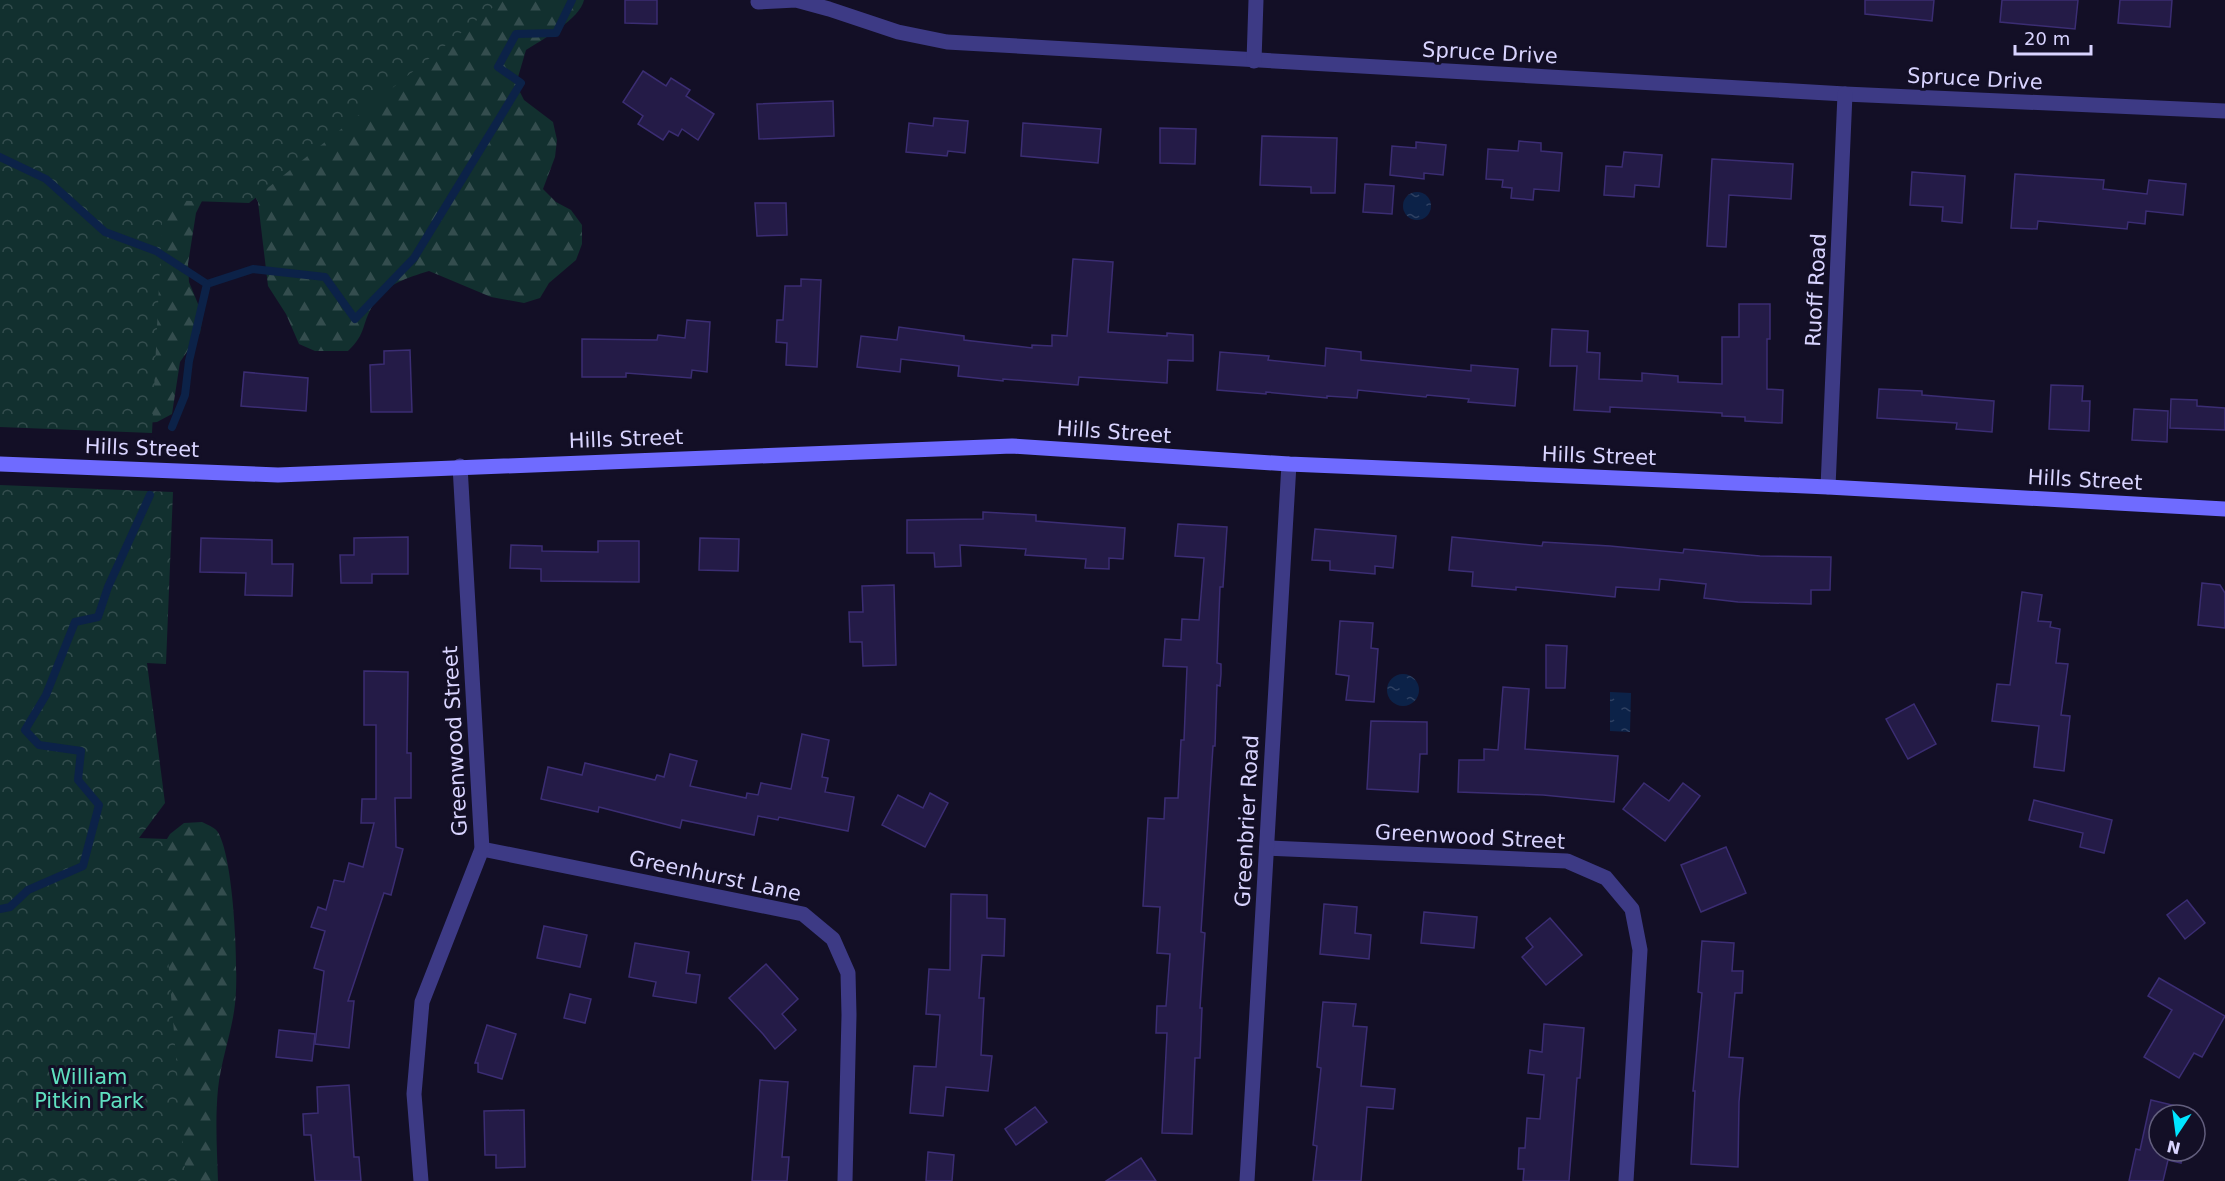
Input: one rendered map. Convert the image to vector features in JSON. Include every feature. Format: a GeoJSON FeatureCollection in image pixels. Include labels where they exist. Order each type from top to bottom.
{"type":"FeatureCollection","features":[{"type":"Feature","properties":{"kind":"street","name":"Spruce Drive"},"geometry":{"type":"LineString","coordinates":[[758,2],[796,0],[898,32],[947,42],[1845,94],[2225,111]]}},
{"type":"Feature","properties":{"kind":"street"},"geometry":{"type":"LineString","coordinates":[[1254,61],[1256,0]]}},
{"type":"Feature","properties":{"kind":"street","name":"Ruoff Road"},"geometry":{"type":"LineString","coordinates":[[1828,487],[1845,94]]}},
{"type":"Feature","properties":{"kind":"street","name":"Hills Street"},"geometry":{"type":"LineString","coordinates":[[0,464],[278,475],[460,466],[1012,446],[1289,464],[1828,487],[2225,509]]}},
{"type":"Feature","properties":{"kind":"street","name":"Greenbrier Road"},"geometry":{"type":"LineString","coordinates":[[1247,1181],[1289,464]]}},
{"type":"Feature","properties":{"kind":"street","name":"Greenwood Street"},"geometry":{"type":"LineString","coordinates":[[421,1181],[414,1094],[422,1002],[482,849],[460,466]]}},
{"type":"Feature","properties":{"kind":"street","name":"Greenwood Street"},"geometry":{"type":"LineString","coordinates":[[1267,848],[1567,861],[1606,878],[1632,909],[1640,950],[1626,1181]]}},
{"type":"Feature","properties":{"kind":"street","name":"Greenhurst Lane"},"geometry":{"type":"LineString","coordinates":[[482,849],[802,914],[833,939],[848,973],[849,1015],[844,1181]]}},
{"type":"Feature","properties":{"kind":"green space"},"geometry":{"type":"Polygon","coordinates":[[[0,0],[584,0],[568,22],[526,50],[516,84],[524,100],[553,122],[557,140],[555,157],[543,189],[556,202],[571,210],[582,225],[582,244],[576,260],[549,283],[540,298],[524,303],[491,297],[429,271],[413,276],[390,287],[378,298],[369,312],[361,334],[348,351],[315,351],[299,344],[286,314],[268,286],[258,202],[250,187],[204,197],[196,213],[188,264],[189,282],[203,316],[200,333],[180,362],[172,414],[157,422],[107,426],[0,0]]]}},
{"type":"Feature","properties":{"kind":"green space"},"geometry":{"type":"Polygon","coordinates":[[[0,0],[502,0],[249,203],[163,200],[152,433],[0,427],[0,0]]]}},
{"type":"Feature","properties":{"kind":"green space","name":"William Pitkin Park"},"geometry":{"type":"Polygon","coordinates":[[[0,485],[173,492],[166,664],[147,663],[165,803],[139,838],[167,839],[164,909],[186,1181],[0,1181],[0,485]]]}},
{"type":"Feature","properties":{"kind":"green space","name":"William Pitkin Park"},"geometry":{"type":"Polygon","coordinates":[[[202,822],[217,831],[223,844],[228,863],[236,942],[235,1004],[219,1078],[217,1101],[218,1181],[21,1181],[106,939],[170,834],[184,823],[202,822]]]}},
{"type":"Feature","properties":{"kind":"water"},"geometry":{"type":"Polygon","coordinates":[[[1417,192],[1427,196],[1431,206],[1427,216],[1417,220],[1407,216],[1403,206],[1407,196],[1417,192]]]}},
{"type":"Feature","properties":{"kind":"water"},"geometry":{"type":"Polygon","coordinates":[[[1403,674],[1414,679],[1419,690],[1414,701],[1403,706],[1392,701],[1387,690],[1392,679],[1403,674]]]}},
{"type":"Feature","properties":{"kind":"water"},"geometry":{"type":"Polygon","coordinates":[[[1610,692],[1631,693],[1630,732],[1610,731],[1610,692]]]}},
{"type":"Feature","properties":{"kind":"building"},"geometry":{"type":"Polygon","coordinates":[[[625,0],[657,0],[657,24],[625,23],[625,0]]]}},
{"type":"Feature","properties":{"kind":"building"},"geometry":{"type":"Polygon","coordinates":[[[1865,0],[1934,0],[1932,21],[1865,14],[1865,0]]]}},
{"type":"Feature","properties":{"kind":"building"},"geometry":{"type":"Polygon","coordinates":[[[2002,0],[2078,0],[2075,29],[2000,22],[2002,0]]]}},
{"type":"Feature","properties":{"kind":"building"},"geometry":{"type":"Polygon","coordinates":[[[2120,0],[2172,0],[2170,27],[2118,23],[2120,0]]]}},
{"type":"Feature","properties":{"kind":"building"},"geometry":{"type":"Polygon","coordinates":[[[643,71],[666,86],[671,78],[690,90],[686,96],[714,114],[698,140],[682,129],[678,136],[669,131],[663,140],[638,124],[643,116],[623,102],[643,71]]]}},
{"type":"Feature","properties":{"kind":"building"},"geometry":{"type":"Polygon","coordinates":[[[833,101],[834,136],[759,139],[757,104],[833,101]]]}},
{"type":"Feature","properties":{"kind":"building"},"geometry":{"type":"Polygon","coordinates":[[[934,118],[968,121],[965,153],[948,151],[947,156],[906,152],[909,123],[933,126],[934,118]]]}},
{"type":"Feature","properties":{"kind":"building"},"geometry":{"type":"Polygon","coordinates":[[[1023,123],[1101,129],[1098,163],[1021,156],[1023,123]]]}},
{"type":"Feature","properties":{"kind":"building"},"geometry":{"type":"Polygon","coordinates":[[[1160,128],[1196,129],[1195,164],[1160,163],[1160,128]]]}},
{"type":"Feature","properties":{"kind":"building"},"geometry":{"type":"Polygon","coordinates":[[[1262,136],[1337,138],[1335,193],[1311,193],[1311,187],[1260,185],[1262,136]]]}},
{"type":"Feature","properties":{"kind":"building"},"geometry":{"type":"Polygon","coordinates":[[[1519,141],[1541,143],[1541,151],[1562,153],[1559,191],[1534,189],[1533,200],[1511,198],[1512,188],[1502,187],[1503,180],[1486,179],[1488,149],[1518,151],[1519,141]]]}},
{"type":"Feature","properties":{"kind":"building"},"geometry":{"type":"Polygon","coordinates":[[[1416,142],[1446,145],[1443,175],[1424,173],[1424,179],[1390,175],[1392,146],[1416,148],[1416,142]]]}},
{"type":"Feature","properties":{"kind":"building"},"geometry":{"type":"Polygon","coordinates":[[[1624,152],[1662,155],[1659,187],[1635,185],[1634,197],[1604,195],[1606,166],[1622,167],[1624,152]]]}},
{"type":"Feature","properties":{"kind":"building"},"geometry":{"type":"Polygon","coordinates":[[[1712,159],[1793,164],[1791,199],[1729,195],[1726,247],[1707,246],[1712,159]]]}},
{"type":"Feature","properties":{"kind":"building"},"geometry":{"type":"Polygon","coordinates":[[[1912,172],[1965,176],[1962,223],[1942,221],[1943,207],[1910,205],[1912,172]]]}},
{"type":"Feature","properties":{"kind":"building"},"geometry":{"type":"Polygon","coordinates":[[[2015,174],[2104,180],[2103,189],[2147,194],[2149,180],[2186,184],[2183,215],[2146,211],[2145,224],[2128,222],[2127,229],[2038,221],[2037,229],[2011,228],[2015,174]]]}},
{"type":"Feature","properties":{"kind":"building"},"geometry":{"type":"Polygon","coordinates":[[[1365,184],[1394,186],[1392,214],[1363,212],[1365,184]]]}},
{"type":"Feature","properties":{"kind":"building"},"geometry":{"type":"Polygon","coordinates":[[[755,203],[786,203],[787,235],[757,236],[755,203]]]}},
{"type":"Feature","properties":{"kind":"building"},"geometry":{"type":"Polygon","coordinates":[[[1073,259],[1113,262],[1108,332],[1167,336],[1167,333],[1193,335],[1193,361],[1168,360],[1167,383],[1079,377],[1078,385],[958,376],[959,366],[901,359],[900,372],[857,367],[861,336],[897,340],[899,327],[964,336],[964,340],[1032,348],[1032,345],[1052,346],[1052,335],[1067,336],[1073,259]]]}},
{"type":"Feature","properties":{"kind":"building"},"geometry":{"type":"Polygon","coordinates":[[[801,279],[821,280],[817,367],[786,365],[787,343],[776,342],[777,320],[783,320],[785,286],[801,286],[801,279]]]}},
{"type":"Feature","properties":{"kind":"building"},"geometry":{"type":"Polygon","coordinates":[[[1739,304],[1770,304],[1767,389],[1783,390],[1782,423],[1745,421],[1745,417],[1722,416],[1722,413],[1610,407],[1610,412],[1574,410],[1577,366],[1550,366],[1552,329],[1588,331],[1587,352],[1600,353],[1599,379],[1642,381],[1642,373],[1678,376],[1678,382],[1722,384],[1722,337],[1739,337],[1739,304]]]}},
{"type":"Feature","properties":{"kind":"building"},"geometry":{"type":"Polygon","coordinates":[[[687,320],[710,322],[707,372],[692,370],[691,378],[626,373],[626,377],[582,377],[582,339],[657,340],[658,335],[685,338],[687,320]]]}},
{"type":"Feature","properties":{"kind":"building"},"geometry":{"type":"Polygon","coordinates":[[[1326,348],[1361,352],[1361,360],[1471,371],[1471,365],[1518,369],[1515,406],[1468,402],[1469,399],[1358,390],[1357,398],[1327,396],[1327,398],[1217,390],[1220,352],[1269,356],[1268,360],[1325,366],[1326,348]]]}},
{"type":"Feature","properties":{"kind":"building"},"geometry":{"type":"Polygon","coordinates":[[[410,350],[412,412],[371,412],[370,365],[384,364],[384,351],[410,350]]]}},
{"type":"Feature","properties":{"kind":"building"},"geometry":{"type":"Polygon","coordinates":[[[244,372],[308,378],[306,411],[241,406],[244,372]]]}},
{"type":"Feature","properties":{"kind":"building"},"geometry":{"type":"Polygon","coordinates":[[[2051,385],[2083,386],[2082,401],[2090,401],[2089,431],[2049,429],[2051,385]]]}},
{"type":"Feature","properties":{"kind":"building"},"geometry":{"type":"Polygon","coordinates":[[[1879,389],[1922,391],[1922,395],[1994,401],[1992,432],[1956,429],[1957,423],[1877,418],[1879,389]]]}},
{"type":"Feature","properties":{"kind":"building"},"geometry":{"type":"Polygon","coordinates":[[[2171,399],[2197,400],[2197,406],[2225,408],[2225,430],[2170,428],[2171,399]]]}},
{"type":"Feature","properties":{"kind":"building"},"geometry":{"type":"Polygon","coordinates":[[[2134,409],[2168,411],[2167,442],[2132,440],[2134,409]]]}},
{"type":"Feature","properties":{"kind":"building"},"geometry":{"type":"Polygon","coordinates":[[[983,512],[1036,515],[1036,521],[1125,528],[1123,559],[1109,558],[1109,569],[1085,568],[1086,559],[1025,555],[1026,549],[960,545],[961,566],[935,567],[934,553],[907,553],[907,520],[983,519],[983,512]]]}},
{"type":"Feature","properties":{"kind":"building"},"geometry":{"type":"Polygon","coordinates":[[[1178,524],[1227,527],[1223,587],[1220,587],[1217,663],[1221,664],[1221,674],[1220,686],[1217,685],[1215,746],[1213,746],[1201,932],[1205,933],[1200,1008],[1202,1008],[1200,1058],[1195,1058],[1192,1134],[1162,1133],[1167,1033],[1156,1033],[1157,1006],[1166,1006],[1170,954],[1157,953],[1160,907],[1143,906],[1148,818],[1164,819],[1165,798],[1178,798],[1181,740],[1184,740],[1187,667],[1163,666],[1165,639],[1181,640],[1182,619],[1199,620],[1204,558],[1175,556],[1178,524]]]}},
{"type":"Feature","properties":{"kind":"building"},"geometry":{"type":"Polygon","coordinates":[[[1315,529],[1396,536],[1393,568],[1375,566],[1375,574],[1330,570],[1330,561],[1312,560],[1315,529]]]}},
{"type":"Feature","properties":{"kind":"building"},"geometry":{"type":"Polygon","coordinates":[[[408,537],[408,574],[372,574],[372,583],[341,583],[340,555],[354,555],[354,538],[408,537]]]}},
{"type":"Feature","properties":{"kind":"building"},"geometry":{"type":"Polygon","coordinates":[[[1452,537],[1542,546],[1543,542],[1683,553],[1684,549],[1760,556],[1831,557],[1830,590],[1811,590],[1811,604],[1738,602],[1704,598],[1706,584],[1660,579],[1659,590],[1616,587],[1615,597],[1516,587],[1516,590],[1472,586],[1473,572],[1449,570],[1452,537]]]}},
{"type":"Feature","properties":{"kind":"building"},"geometry":{"type":"Polygon","coordinates":[[[201,538],[272,540],[272,564],[293,564],[292,596],[245,595],[246,573],[200,572],[201,538]]]}},
{"type":"Feature","properties":{"kind":"building"},"geometry":{"type":"Polygon","coordinates":[[[700,538],[739,539],[738,571],[699,570],[700,538]]]}},
{"type":"Feature","properties":{"kind":"building"},"geometry":{"type":"Polygon","coordinates":[[[598,541],[639,541],[639,582],[541,581],[541,569],[510,568],[511,545],[542,546],[542,551],[598,552],[598,541]]]}},
{"type":"Feature","properties":{"kind":"building"},"geometry":{"type":"Polygon","coordinates":[[[2202,583],[2220,585],[2225,593],[2225,628],[2198,625],[2202,583]]]}},
{"type":"Feature","properties":{"kind":"building"},"geometry":{"type":"Polygon","coordinates":[[[894,585],[896,665],[863,666],[862,642],[850,642],[849,612],[863,612],[862,586],[894,585]]]}},
{"type":"Feature","properties":{"kind":"building"},"geometry":{"type":"Polygon","coordinates":[[[2022,592],[2042,595],[2038,621],[2051,622],[2050,627],[2060,629],[2056,663],[2068,664],[2061,715],[2070,716],[2064,771],[2034,767],[2039,726],[1992,721],[1997,684],[2010,685],[2022,592]]]}},
{"type":"Feature","properties":{"kind":"building"},"geometry":{"type":"Polygon","coordinates":[[[1340,621],[1373,623],[1371,648],[1378,649],[1374,702],[1346,700],[1349,676],[1336,674],[1340,621]]]}},
{"type":"Feature","properties":{"kind":"building"},"geometry":{"type":"Polygon","coordinates":[[[1546,645],[1567,646],[1565,688],[1546,688],[1546,645]]]}},
{"type":"Feature","properties":{"kind":"building"},"geometry":{"type":"Polygon","coordinates":[[[364,671],[408,672],[407,753],[411,753],[411,798],[395,798],[396,847],[403,849],[391,895],[384,893],[348,1001],[354,1001],[349,1048],[315,1044],[324,971],[314,968],[325,931],[311,927],[318,907],[326,910],[334,880],[344,882],[349,863],[363,867],[374,823],[361,823],[362,799],[376,799],[376,725],[364,725],[364,671]]]}},
{"type":"Feature","properties":{"kind":"building"},"geometry":{"type":"Polygon","coordinates":[[[1503,687],[1529,689],[1525,749],[1618,756],[1614,802],[1543,795],[1458,792],[1459,760],[1484,760],[1484,749],[1498,750],[1503,687]]]}},
{"type":"Feature","properties":{"kind":"building"},"geometry":{"type":"Polygon","coordinates":[[[1914,704],[1936,744],[1908,759],[1886,719],[1914,704]]]}},
{"type":"Feature","properties":{"kind":"building"},"geometry":{"type":"Polygon","coordinates":[[[1371,721],[1427,722],[1427,754],[1420,754],[1418,792],[1367,789],[1371,721]]]}},
{"type":"Feature","properties":{"kind":"building"},"geometry":{"type":"Polygon","coordinates":[[[802,734],[829,740],[822,777],[828,778],[825,792],[854,797],[848,831],[779,817],[778,820],[758,816],[754,835],[682,820],[680,828],[599,807],[598,812],[541,799],[548,767],[582,775],[585,763],[655,780],[657,775],[664,777],[670,754],[697,761],[690,786],[746,798],[747,793],[758,795],[761,783],[791,789],[802,734]]]}},
{"type":"Feature","properties":{"kind":"building"},"geometry":{"type":"Polygon","coordinates":[[[1644,783],[1669,801],[1683,783],[1700,796],[1665,841],[1623,809],[1644,783]]]}},
{"type":"Feature","properties":{"kind":"building"},"geometry":{"type":"Polygon","coordinates":[[[930,793],[948,803],[925,847],[882,825],[898,795],[923,808],[930,793]]]}},
{"type":"Feature","properties":{"kind":"building"},"geometry":{"type":"Polygon","coordinates":[[[2034,800],[2112,820],[2104,853],[2080,847],[2083,833],[2029,820],[2034,800]]]}},
{"type":"Feature","properties":{"kind":"building"},"geometry":{"type":"Polygon","coordinates":[[[1726,847],[1746,893],[1701,912],[1681,865],[1726,847]]]}},
{"type":"Feature","properties":{"kind":"building"},"geometry":{"type":"Polygon","coordinates":[[[951,894],[987,895],[987,918],[1005,919],[1004,956],[982,955],[979,998],[984,998],[981,1055],[992,1056],[988,1091],[946,1087],[943,1116],[910,1113],[914,1066],[936,1067],[940,1015],[926,1014],[929,969],[950,970],[951,894]]]}},
{"type":"Feature","properties":{"kind":"building"},"geometry":{"type":"Polygon","coordinates":[[[2187,900],[2205,923],[2185,939],[2167,915],[2187,900]]]}},
{"type":"Feature","properties":{"kind":"building"},"geometry":{"type":"Polygon","coordinates":[[[1324,904],[1357,907],[1355,933],[1371,935],[1369,959],[1320,954],[1324,904]]]}},
{"type":"Feature","properties":{"kind":"building"},"geometry":{"type":"Polygon","coordinates":[[[1424,912],[1477,917],[1474,948],[1421,943],[1424,912]]]}},
{"type":"Feature","properties":{"kind":"building"},"geometry":{"type":"Polygon","coordinates":[[[1550,918],[1582,955],[1546,985],[1522,957],[1533,947],[1526,938],[1550,918]]]}},
{"type":"Feature","properties":{"kind":"building"},"geometry":{"type":"Polygon","coordinates":[[[544,926],[587,935],[580,967],[537,958],[544,926]]]}},
{"type":"Feature","properties":{"kind":"building"},"geometry":{"type":"Polygon","coordinates":[[[1702,941],[1734,943],[1732,971],[1743,971],[1742,993],[1735,993],[1729,1057],[1743,1058],[1739,1102],[1738,1167],[1691,1164],[1695,1091],[1693,1091],[1702,993],[1698,992],[1702,941]]]}},
{"type":"Feature","properties":{"kind":"building"},"geometry":{"type":"Polygon","coordinates":[[[635,943],[689,952],[686,973],[700,975],[696,1003],[653,996],[656,982],[629,977],[635,943]]]}},
{"type":"Feature","properties":{"kind":"building"},"geometry":{"type":"Polygon","coordinates":[[[766,964],[798,999],[782,1014],[796,1030],[775,1049],[729,998],[766,964]]]}},
{"type":"Feature","properties":{"kind":"building"},"geometry":{"type":"Polygon","coordinates":[[[2159,978],[2225,1016],[2202,1057],[2194,1053],[2179,1078],[2144,1057],[2172,1010],[2148,996],[2159,978]]]}},
{"type":"Feature","properties":{"kind":"building"},"geometry":{"type":"Polygon","coordinates":[[[570,994],[591,999],[585,1023],[564,1018],[570,994]]]}},
{"type":"Feature","properties":{"kind":"building"},"geometry":{"type":"Polygon","coordinates":[[[1323,1002],[1356,1004],[1353,1026],[1367,1027],[1361,1086],[1395,1089],[1393,1109],[1367,1107],[1361,1181],[1313,1181],[1317,1146],[1313,1145],[1321,1068],[1317,1067],[1323,1002]]]}},
{"type":"Feature","properties":{"kind":"building"},"geometry":{"type":"Polygon","coordinates":[[[1544,1024],[1584,1028],[1580,1078],[1577,1078],[1569,1181],[1523,1181],[1524,1169],[1518,1169],[1519,1148],[1525,1148],[1527,1118],[1540,1119],[1544,1075],[1528,1073],[1530,1050],[1542,1052],[1544,1024]]]}},
{"type":"Feature","properties":{"kind":"building"},"geometry":{"type":"Polygon","coordinates":[[[487,1025],[516,1034],[502,1079],[478,1072],[478,1063],[475,1063],[487,1025]]]}},
{"type":"Feature","properties":{"kind":"building"},"geometry":{"type":"Polygon","coordinates":[[[279,1030],[315,1034],[312,1061],[276,1057],[279,1030]]]}},
{"type":"Feature","properties":{"kind":"building"},"geometry":{"type":"Polygon","coordinates":[[[760,1080],[788,1082],[782,1157],[789,1157],[787,1181],[752,1181],[760,1080]]]}},
{"type":"Feature","properties":{"kind":"building"},"geometry":{"type":"Polygon","coordinates":[[[349,1085],[354,1157],[359,1157],[361,1181],[315,1181],[311,1135],[304,1135],[303,1114],[318,1113],[317,1087],[349,1085]]]}},
{"type":"Feature","properties":{"kind":"building"},"geometry":{"type":"Polygon","coordinates":[[[1035,1107],[1047,1122],[1016,1145],[1005,1129],[1035,1107]]]}},
{"type":"Feature","properties":{"kind":"building"},"geometry":{"type":"Polygon","coordinates":[[[524,1110],[525,1167],[496,1168],[496,1155],[485,1155],[484,1111],[524,1110]]]}},
{"type":"Feature","properties":{"kind":"building"},"geometry":{"type":"Polygon","coordinates":[[[2147,1118],[2147,1163],[2167,1163],[2163,1181],[2129,1181],[2136,1149],[2140,1150],[2147,1118]]]}},
{"type":"Feature","properties":{"kind":"building"},"geometry":{"type":"Polygon","coordinates":[[[928,1152],[954,1155],[952,1181],[926,1181],[928,1152]]]}},
{"type":"Feature","properties":{"kind":"building"},"geometry":{"type":"Polygon","coordinates":[[[1141,1158],[1156,1181],[1106,1181],[1141,1158]]]}},
{"type":"Feature","properties":{"kind":"waterway"},"geometry":{"type":"LineString","coordinates":[[0,157],[46,179],[105,232],[156,251],[207,284],[253,269],[325,277],[355,319],[414,258],[521,83],[498,67],[516,34],[556,33],[572,0]]}},
{"type":"Feature","properties":{"kind":"waterway"},"geometry":{"type":"LineString","coordinates":[[172,427],[185,395],[189,361],[207,284]]}},
{"type":"Feature","properties":{"kind":"waterway"},"geometry":{"type":"LineString","coordinates":[[0,909],[10,907],[28,890],[83,866],[99,805],[78,780],[81,751],[39,745],[25,730],[46,695],[75,622],[98,617],[108,587],[150,495]]}}]}
